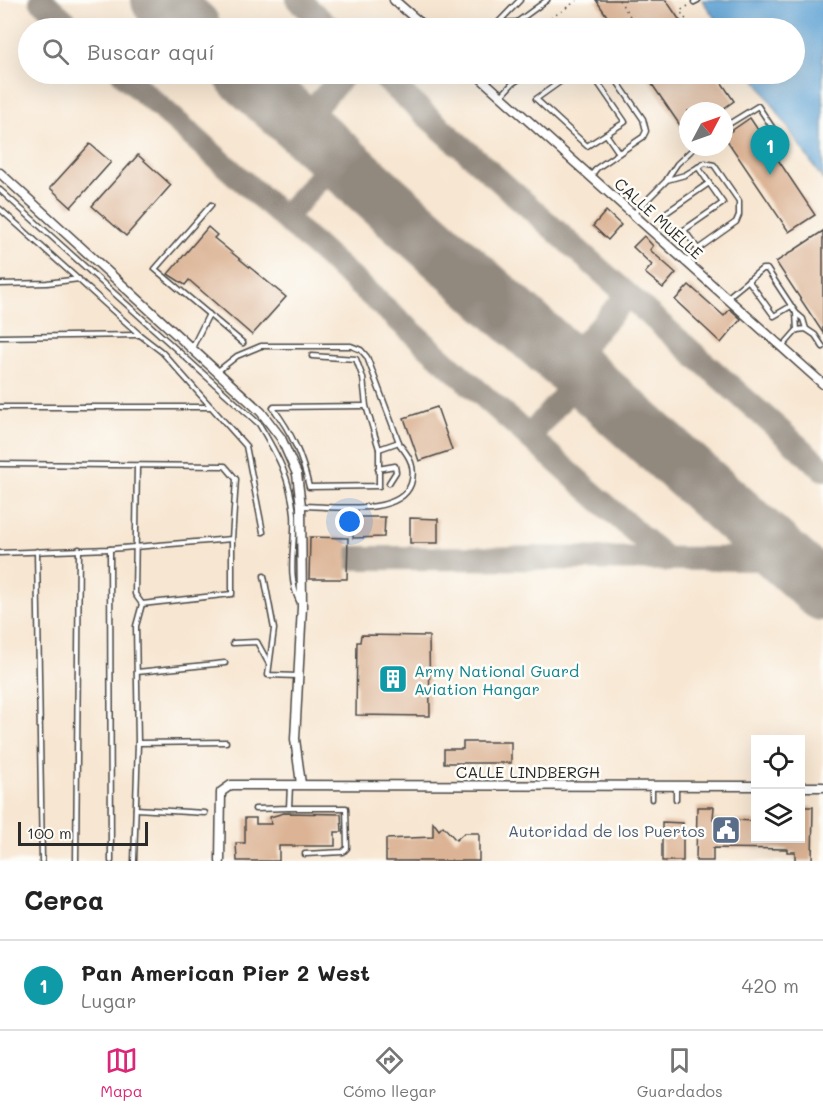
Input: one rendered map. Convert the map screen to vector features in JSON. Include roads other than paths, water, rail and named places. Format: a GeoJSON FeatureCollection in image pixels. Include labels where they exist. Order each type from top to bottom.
{"type":"FeatureCollection","features":[{"type":"Feature","properties":{"kind":"street"},"geometry":{"type":"LineString","coordinates":[[394,0],[415,18]]}},
{"type":"Feature","properties":{"kind":"street","name":"CALLE MUELLE"},"geometry":{"type":"LineString","coordinates":[[487,84],[823,384]]}},
{"type":"Feature","properties":{"kind":"street"},"geometry":{"type":"LineString","coordinates":[[0,173],[261,412],[281,438],[297,474],[302,506],[302,607],[295,739],[301,784]]}},
{"type":"Feature","properties":{"kind":"street","name":"CALLE LINDBERGH"},"geometry":{"type":"LineString","coordinates":[[220,861],[221,792],[225,787],[290,784],[751,786]]}},
{"type":"Feature","properties":{"kind":"street"},"geometry":{"type":"LineString","coordinates":[[805,787],[823,787]]}},
{"type":"Feature","properties":{"kind":"lane"},"geometry":{"type":"LineString","coordinates":[[505,18],[520,0]]}},
{"type":"Feature","properties":{"kind":"lane"},"geometry":{"type":"LineString","coordinates":[[522,18],[547,0]]}},
{"type":"Feature","properties":{"kind":"lane"},"geometry":{"type":"LineString","coordinates":[[501,96],[512,84]]}},
{"type":"Feature","properties":{"kind":"lane"},"geometry":{"type":"LineString","coordinates":[[555,84],[537,99],[587,146],[626,122],[599,84]]}},
{"type":"Feature","properties":{"kind":"lane"},"geometry":{"type":"LineString","coordinates":[[590,177],[643,136],[646,125],[619,84]]}},
{"type":"Feature","properties":{"kind":"lane"},"geometry":{"type":"LineString","coordinates":[[733,121],[758,106],[778,136]]}},
{"type":"Feature","properties":{"kind":"lane"},"geometry":{"type":"LineString","coordinates":[[606,134],[619,153]]}},
{"type":"Feature","properties":{"kind":"lane"},"geometry":{"type":"LineString","coordinates":[[632,215],[667,180],[676,164],[685,156]]}},
{"type":"Feature","properties":{"kind":"lane"},"geometry":{"type":"LineString","coordinates":[[667,180],[685,175],[705,163],[714,165],[739,201],[740,208],[736,222],[698,249],[686,263]]}},
{"type":"Feature","properties":{"kind":"lane"},"geometry":{"type":"LineString","coordinates":[[698,167],[723,203],[675,234],[660,217],[709,183]]}},
{"type":"Feature","properties":{"kind":"lane"},"geometry":{"type":"LineString","coordinates":[[0,190],[260,424],[285,470],[294,515],[292,586],[302,607]]}},
{"type":"Feature","properties":{"kind":"lane"},"geometry":{"type":"LineString","coordinates":[[211,206],[154,268],[243,343]]}},
{"type":"Feature","properties":{"kind":"lane"},"geometry":{"type":"LineString","coordinates":[[0,209],[140,335],[162,352],[246,446],[263,532]]}},
{"type":"Feature","properties":{"kind":"lane"},"geometry":{"type":"LineString","coordinates":[[684,230],[698,249]]}},
{"type":"Feature","properties":{"kind":"lane"},"geometry":{"type":"LineString","coordinates":[[726,299],[748,280],[767,269],[807,329],[815,335],[823,347]]}},
{"type":"Feature","properties":{"kind":"lane"},"geometry":{"type":"LineString","coordinates":[[0,284],[47,283],[79,279]]}},
{"type":"Feature","properties":{"kind":"lane"},"geometry":{"type":"LineString","coordinates":[[748,280],[774,316],[791,306]]}},
{"type":"Feature","properties":{"kind":"lane"},"geometry":{"type":"LineString","coordinates":[[782,348],[797,330],[796,313]]}},
{"type":"Feature","properties":{"kind":"lane"},"geometry":{"type":"LineString","coordinates":[[192,348],[209,314]]}},
{"type":"Feature","properties":{"kind":"lane"},"geometry":{"type":"LineString","coordinates":[[797,330],[807,329]]}},
{"type":"Feature","properties":{"kind":"lane"},"geometry":{"type":"LineString","coordinates":[[0,337],[140,335]]}},
{"type":"Feature","properties":{"kind":"lane"},"geometry":{"type":"LineString","coordinates":[[217,372],[237,356],[261,346],[351,346],[361,350],[367,357],[399,442],[410,457],[413,475],[410,487],[399,500],[386,506],[302,506]]}},
{"type":"Feature","properties":{"kind":"lane"},"geometry":{"type":"LineString","coordinates":[[312,356],[356,359],[363,378],[366,406],[379,449],[379,486],[309,487],[304,463],[292,433],[273,408],[366,406]]}},
{"type":"Feature","properties":{"kind":"lane"},"geometry":{"type":"LineString","coordinates":[[0,407],[211,407]]}},
{"type":"Feature","properties":{"kind":"lane"},"geometry":{"type":"LineString","coordinates":[[379,449],[399,442]]}},
{"type":"Feature","properties":{"kind":"lane"},"geometry":{"type":"LineString","coordinates":[[0,465],[225,466],[236,479],[232,539],[232,594],[142,604]]}},
{"type":"Feature","properties":{"kind":"lane"},"geometry":{"type":"LineString","coordinates":[[137,466],[135,594],[142,604]]}},
{"type":"Feature","properties":{"kind":"lane"},"geometry":{"type":"LineString","coordinates":[[378,469],[395,466],[396,472],[389,483]]}},
{"type":"Feature","properties":{"kind":"lane"},"geometry":{"type":"LineString","coordinates":[[0,553],[110,549],[232,539]]}},
{"type":"Feature","properties":{"kind":"lane"},"geometry":{"type":"LineString","coordinates":[[76,861],[79,549]]}},
{"type":"Feature","properties":{"kind":"lane"},"geometry":{"type":"LineString","coordinates":[[110,549],[111,861]]}},
{"type":"Feature","properties":{"kind":"lane"},"geometry":{"type":"LineString","coordinates":[[37,551],[42,861]]}},
{"type":"Feature","properties":{"kind":"lane"},"geometry":{"type":"LineString","coordinates":[[264,576],[274,629],[268,675],[297,676]]}},
{"type":"Feature","properties":{"kind":"lane"},"geometry":{"type":"LineString","coordinates":[[134,861],[138,743],[136,626],[142,604]]}},
{"type":"Feature","properties":{"kind":"lane"},"geometry":{"type":"LineString","coordinates":[[233,643],[257,642],[269,665]]}},
{"type":"Feature","properties":{"kind":"lane"},"geometry":{"type":"LineString","coordinates":[[136,672],[225,663]]}},
{"type":"Feature","properties":{"kind":"lane"},"geometry":{"type":"LineString","coordinates":[[138,743],[226,742]]}},
{"type":"Feature","properties":{"kind":"lane"},"geometry":{"type":"LineString","coordinates":[[289,808],[290,784]]}},
{"type":"Feature","properties":{"kind":"lane"},"geometry":{"type":"LineString","coordinates":[[652,785],[652,799]]}},
{"type":"Feature","properties":{"kind":"lane"},"geometry":{"type":"LineString","coordinates":[[676,785],[676,800]]}},
{"type":"Feature","properties":{"kind":"lane"},"geometry":{"type":"LineString","coordinates":[[255,809],[346,808],[347,848],[343,852],[305,854]]}},
{"type":"Feature","properties":{"kind":"lane"},"geometry":{"type":"LineString","coordinates":[[136,809],[205,813]]}},
{"type":"Feature","properties":{"kind":"water"},"geometry":{"type":"Polygon","coordinates":[[[702,0],[823,0],[823,180],[759,84],[805,84],[805,18],[715,18],[702,0]]]}},
{"type":"Feature","properties":{"kind":"place","name":"Pan American Pier 2 West"},"geometry":{"type":"Point","coordinates":[770,175]}},
{"type":"Feature","properties":{"kind":"place","name":"Army National Guard Aviation Hangar"},"geometry":{"type":"Point","coordinates":[393,679]}},
{"type":"Feature","properties":{"kind":"place","name":"Autoridad de los Puertos"},"geometry":{"type":"Point","coordinates":[726,830]}}]}
